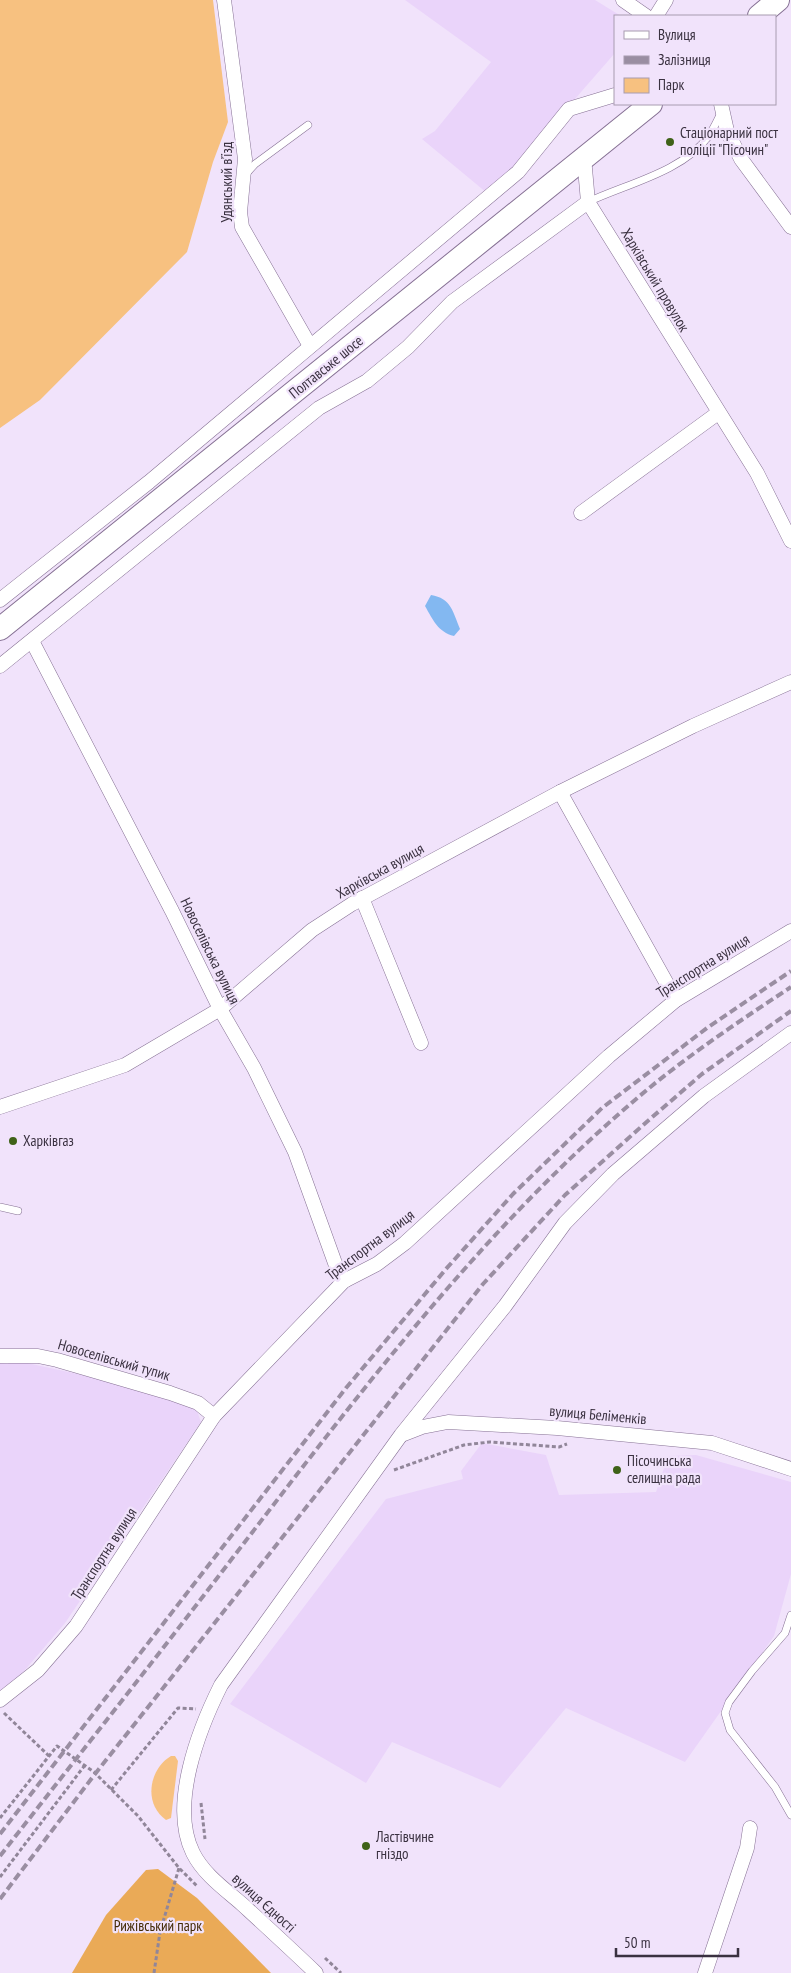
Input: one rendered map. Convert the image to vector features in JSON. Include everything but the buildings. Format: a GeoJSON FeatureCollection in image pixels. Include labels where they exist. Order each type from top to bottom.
{"type":"FeatureCollection","features":[{"type":"Feature","properties":{"kind":"highway"},"geometry":{"type":"LineString","coordinates":[[759,15],[778,0]]}},
{"type":"Feature","properties":{"kind":"highway","name":"Полтавське шосе"},"geometry":{"type":"LineString","coordinates":[[0,629],[650,105]]}},
{"type":"Feature","properties":{"kind":"street","name":"Удянський в’їзд"},"geometry":{"type":"LineString","coordinates":[[224,0],[245,159],[240,212],[242,227],[310,346]]}},
{"type":"Feature","properties":{"kind":"street"},"geometry":{"type":"LineString","coordinates":[[622,0],[644,15]]}},
{"type":"Feature","properties":{"kind":"street"},"geometry":{"type":"LineString","coordinates":[[657,15],[666,0]]}},
{"type":"Feature","properties":{"kind":"street"},"geometry":{"type":"LineString","coordinates":[[0,600],[149,482],[518,172],[569,109],[614,95]]}},
{"type":"Feature","properties":{"kind":"street"},"geometry":{"type":"LineString","coordinates":[[722,107],[727,131],[741,159],[791,226]]}},
{"type":"Feature","properties":{"kind":"street","name":"Харківський провулок"},"geometry":{"type":"LineString","coordinates":[[584,157],[588,202],[757,473],[791,542]]}},
{"type":"Feature","properties":{"kind":"street"},"geometry":{"type":"LineString","coordinates":[[0,666],[320,408],[367,381],[408,347],[452,302],[588,202]]}},
{"type":"Feature","properties":{"kind":"street"},"geometry":{"type":"LineString","coordinates":[[580,513],[718,412]]}},
{"type":"Feature","properties":{"kind":"street","name":"Новоселівська вулиця"},"geometry":{"type":"LineString","coordinates":[[32,641],[172,911],[220,1009],[254,1068],[295,1152],[335,1263],[344,1281]]}},
{"type":"Feature","properties":{"kind":"street","name":"Харківська вулиця"},"geometry":{"type":"LineString","coordinates":[[0,1106],[125,1065],[220,1009],[312,930],[362,898],[560,792],[693,726],[791,682]]}},
{"type":"Feature","properties":{"kind":"street"},"geometry":{"type":"LineString","coordinates":[[560,792],[676,1000]]}},
{"type":"Feature","properties":{"kind":"street"},"geometry":{"type":"LineString","coordinates":[[362,898],[421,1043]]}},
{"type":"Feature","properties":{"kind":"street","name":"Транспортна вулиця"},"geometry":{"type":"LineString","coordinates":[[0,1700],[38,1670],[76,1626],[214,1416],[344,1281],[377,1264],[405,1243],[609,1056],[676,1000],[791,931]]}},
{"type":"Feature","properties":{"kind":"street"},"geometry":{"type":"LineString","coordinates":[[401,1435],[505,1306],[565,1223],[613,1174],[704,1096],[791,1033]]}},
{"type":"Feature","properties":{"kind":"street","name":"Новоселівський тупик"},"geometry":{"type":"LineString","coordinates":[[0,1356],[38,1356],[57,1360],[170,1393],[198,1403],[214,1416]]}},
{"type":"Feature","properties":{"kind":"street","name":"вулиця Беліменків"},"geometry":{"type":"LineString","coordinates":[[401,1435],[422,1427],[448,1422],[672,1438],[712,1443],[791,1469]]}},
{"type":"Feature","properties":{"kind":"street","name":"вулиця Єдності"},"geometry":{"type":"LineString","coordinates":[[316,1973],[208,1874],[193,1854],[184,1820],[186,1788],[193,1758],[208,1712],[221,1685],[401,1435]]}},
{"type":"Feature","properties":{"kind":"street"},"geometry":{"type":"LineString","coordinates":[[705,1973],[747,1848],[750,1828]]}},
{"type":"Feature","properties":{"kind":"lane"},"geometry":{"type":"LineString","coordinates":[[588,202],[669,168],[692,152],[708,138],[722,107]]}},
{"type":"Feature","properties":{"kind":"lane"},"geometry":{"type":"LineString","coordinates":[[243,176],[254,164],[308,125]]}},
{"type":"Feature","properties":{"kind":"lane"},"geometry":{"type":"LineString","coordinates":[[0,1207],[18,1211]]}},
{"type":"Feature","properties":{"kind":"lane"},"geometry":{"type":"LineString","coordinates":[[791,1615],[785,1633],[734,1694],[725,1713],[730,1730],[775,1787],[791,1815]]}},
{"type":"Feature","properties":{"kind":"path"},"geometry":{"type":"LineString","coordinates":[[387,1473],[464,1445],[490,1442],[504,1444]]}},
{"type":"Feature","properties":{"kind":"path"},"geometry":{"type":"LineString","coordinates":[[111,1790],[178,1708],[187,1707],[197,1710]]}},
{"type":"Feature","properties":{"kind":"path"},"geometry":{"type":"LineString","coordinates":[[0,1709],[49,1756]]}},
{"type":"Feature","properties":{"kind":"path"},"geometry":{"type":"LineString","coordinates":[[0,1818],[58,1746],[85,1765],[138,1816],[179,1868],[197,1886]]}},
{"type":"Feature","properties":{"kind":"path"},"geometry":{"type":"LineString","coordinates":[[0,1877],[85,1765]]}},
{"type":"Feature","properties":{"kind":"path"},"geometry":{"type":"LineString","coordinates":[[201,1795],[206,1843]]}},
{"type":"Feature","properties":{"kind":"path"},"geometry":{"type":"LineString","coordinates":[[154,1973],[160,1932],[179,1868]]}},
{"type":"Feature","properties":{"kind":"path"},"geometry":{"type":"LineString","coordinates":[[319,1954],[341,1973]]}},
{"type":"Feature","properties":{"kind":"shaded area"},"geometry":{"type":"Polygon","coordinates":[[[405,0],[595,0],[619,15],[614,15],[614,54],[527,154],[487,193],[422,139],[435,131],[491,62],[405,0]]]}},
{"type":"Feature","properties":{"kind":"shaded area"},"geometry":{"type":"Polygon","coordinates":[[[9,1359],[114,1382],[196,1408],[201,1422],[65,1623],[24,1671],[0,1693],[0,1363],[8,1364],[9,1359]]]}},
{"type":"Feature","properties":{"kind":"shaded area"},"geometry":{"type":"Polygon","coordinates":[[[482,1443],[546,1455],[559,1495],[656,1492],[668,1456],[696,1455],[791,1482],[791,1574],[774,1636],[685,1762],[566,1708],[500,1788],[392,1742],[366,1783],[230,1704],[386,1499],[463,1479],[461,1471],[482,1443]]]}},
{"type":"Feature","properties":{"kind":"green space"},"geometry":{"type":"Polygon","coordinates":[[[0,0],[213,0],[228,122],[213,162],[187,252],[40,400],[0,428],[0,0]]]}},
{"type":"Feature","properties":{"kind":"green space"},"geometry":{"type":"Polygon","coordinates":[[[171,1756],[175,1756],[178,1761],[171,1818],[166,1820],[154,1805],[152,1787],[158,1769],[171,1756]]]}},
{"type":"Feature","properties":{"kind":"green space","name":"Рижівський парк"},"geometry":{"type":"Polygon","coordinates":[[[158,1869],[197,1898],[271,1973],[72,1973],[106,1915],[146,1870],[158,1869]]]}},
{"type":"Feature","properties":{"kind":"water"},"geometry":{"type":"Polygon","coordinates":[[[431,595],[443,599],[453,612],[460,629],[454,636],[444,632],[433,621],[425,606],[431,595]]]}},
{"type":"Feature","properties":{"kind":"railway"},"geometry":{"type":"LineString","coordinates":[[0,1834],[346,1388],[446,1269],[513,1194],[602,1108],[707,1028],[791,971]]}},
{"type":"Feature","properties":{"kind":"railway"},"geometry":{"type":"LineString","coordinates":[[0,1856],[372,1379],[469,1264],[519,1209],[572,1156],[647,1090],[728,1029],[791,987]]}},
{"type":"Feature","properties":{"kind":"railway"},"geometry":{"type":"LineString","coordinates":[[0,1899],[95,1774],[483,1284],[565,1195],[642,1126],[702,1074],[791,1011]]}},
{"type":"Feature","properties":{"kind":"place","name":"Стаціонарний пост поліції \"Пісочин\""},"geometry":{"type":"Point","coordinates":[670,142]}},
{"type":"Feature","properties":{"kind":"place","name":"Харківгаз"},"geometry":{"type":"Point","coordinates":[13,1141]}},
{"type":"Feature","properties":{"kind":"place","name":"Пісочинська селищна рада"},"geometry":{"type":"Point","coordinates":[617,1470]}},
{"type":"Feature","properties":{"kind":"place","name":"Ластівчине гніздо"},"geometry":{"type":"Point","coordinates":[366,1846]}}]}
